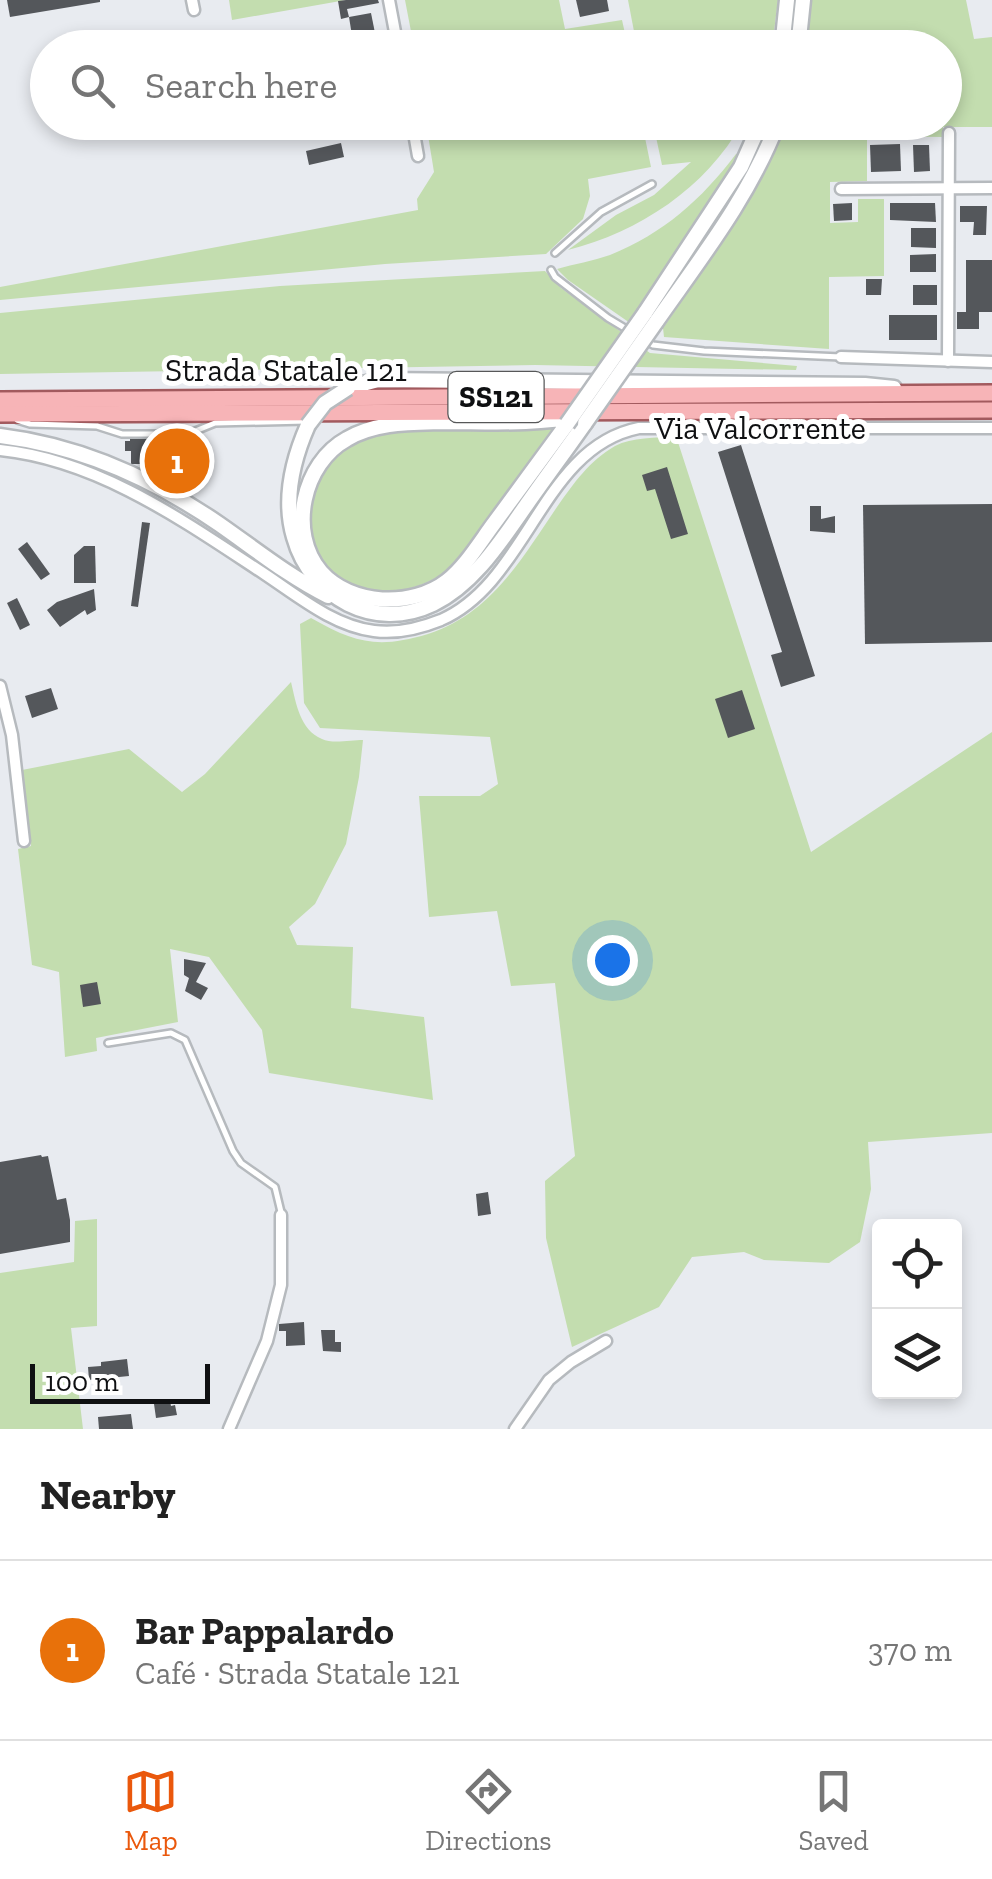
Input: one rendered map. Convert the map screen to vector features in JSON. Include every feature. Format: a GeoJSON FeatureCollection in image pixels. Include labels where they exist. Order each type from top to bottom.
{"type":"FeatureCollection","features":[{"type":"Feature","properties":{"kind":"main road"},"geometry":{"type":"LineString","coordinates":[[784,30],[787,0]]}},
{"type":"Feature","properties":{"kind":"main road"},"geometry":{"type":"LineString","coordinates":[[800,30],[802,0]]}},
{"type":"Feature","properties":{"kind":"main road"},"geometry":{"type":"LineString","coordinates":[[0,436],[70,450],[123,469],[218,524],[306,585],[345,605],[403,614],[434,604],[472,576],[586,423],[753,140]]}},
{"type":"Feature","properties":{"kind":"main road"},"geometry":{"type":"LineString","coordinates":[[604,412],[555,421],[418,423],[363,431],[335,447],[311,478],[303,525],[308,550],[321,572],[347,591],[379,600],[413,598],[446,582],[470,556],[566,424],[650,318],[732,213],[770,140]]}},
{"type":"Feature","properties":{"kind":"main road"},"geometry":{"type":"LineString","coordinates":[[345,605],[307,568],[293,536],[290,512],[292,474],[308,425],[325,403],[348,388],[378,380],[530,380],[866,386],[954,394]]}},
{"type":"Feature","properties":{"kind":"main road","name":"Strada Statale 121"},"geometry":{"type":"LineString","coordinates":[[0,400],[992,393]]}},
{"type":"Feature","properties":{"kind":"main road","name":"Strada Statale 121"},"geometry":{"type":"LineString","coordinates":[[0,415],[992,410]]}},
{"type":"Feature","properties":{"kind":"street"},"geometry":{"type":"LineString","coordinates":[[389,0],[395,30]]}},
{"type":"Feature","properties":{"kind":"street"},"geometry":{"type":"LineString","coordinates":[[415,140],[418,156]]}},
{"type":"Feature","properties":{"kind":"street"},"geometry":{"type":"LineString","coordinates":[[948,361],[949,140]]}},
{"type":"Feature","properties":{"kind":"street"},"geometry":{"type":"LineString","coordinates":[[841,189],[992,188]]}},
{"type":"Feature","properties":{"kind":"street"},"geometry":{"type":"LineString","coordinates":[[841,357],[992,362]]}},
{"type":"Feature","properties":{"kind":"street","name":"Via Valcorrente"},"geometry":{"type":"LineString","coordinates":[[0,450],[31,453],[107,480],[194,528],[332,618],[374,631],[390,631],[443,619],[476,596],[516,548],[573,464],[620,432],[638,428],[992,428]]}},
{"type":"Feature","properties":{"kind":"street"},"geometry":{"type":"LineString","coordinates":[[0,686],[12,735],[24,841]]}},
{"type":"Feature","properties":{"kind":"street"},"geometry":{"type":"LineString","coordinates":[[229,1429],[268,1341],[281,1285],[281,1215]]}},
{"type":"Feature","properties":{"kind":"street"},"geometry":{"type":"LineString","coordinates":[[514,1429],[549,1380],[606,1341]]}},
{"type":"Feature","properties":{"kind":"lane"},"geometry":{"type":"LineString","coordinates":[[555,254],[601,212],[652,184]]}},
{"type":"Feature","properties":{"kind":"lane"},"geometry":{"type":"LineString","coordinates":[[551,270],[608,318],[653,345],[841,357]]}},
{"type":"Feature","properties":{"kind":"lane"},"geometry":{"type":"LineString","coordinates":[[108,1044],[172,1033],[184,1040],[233,1151],[240,1162],[275,1187],[281,1215]]}},
{"type":"Feature","properties":{"kind":"green space"},"geometry":{"type":"Polygon","coordinates":[[[229,0],[346,0],[232,20],[229,0]]]}},
{"type":"Feature","properties":{"kind":"green space"},"geometry":{"type":"Polygon","coordinates":[[[405,0],[559,0],[565,29],[622,20],[624,30],[411,30],[405,0]]]}},
{"type":"Feature","properties":{"kind":"green space"},"geometry":{"type":"Polygon","coordinates":[[[628,0],[778,0],[774,30],[634,30],[628,0]]]}},
{"type":"Feature","properties":{"kind":"green space"},"geometry":{"type":"Polygon","coordinates":[[[811,0],[966,0],[974,39],[992,37],[992,127],[962,127],[962,30],[808,30],[811,0]]]}},
{"type":"Feature","properties":{"kind":"green space"},"geometry":{"type":"Polygon","coordinates":[[[429,140],[645,140],[651,167],[588,179],[590,196],[583,219],[546,254],[385,264],[0,300],[0,287],[418,210],[417,199],[434,172],[429,140]]]}},
{"type":"Feature","properties":{"kind":"green space"},"geometry":{"type":"Polygon","coordinates":[[[657,140],[731,140],[710,168],[668,204],[620,232],[568,250],[616,215],[654,195],[691,162],[662,165],[657,140]]]}},
{"type":"Feature","properties":{"kind":"green space"},"geometry":{"type":"Polygon","coordinates":[[[778,140],[867,140],[867,181],[830,182],[830,223],[858,222],[858,199],[884,199],[884,276],[829,277],[829,349],[664,337],[663,328],[746,203],[778,140]]]}},
{"type":"Feature","properties":{"kind":"green space"},"geometry":{"type":"Polygon","coordinates":[[[740,153],[702,219],[630,323],[557,269],[610,255],[664,226],[740,153]]]}},
{"type":"Feature","properties":{"kind":"green space"},"geometry":{"type":"Polygon","coordinates":[[[545,271],[561,288],[650,353],[797,366],[796,370],[535,365],[0,374],[0,313],[280,286],[545,271]]]}},
{"type":"Feature","properties":{"kind":"green space"},"geometry":{"type":"Polygon","coordinates":[[[556,425],[469,547],[439,576],[413,588],[386,592],[362,589],[341,580],[324,565],[314,545],[310,519],[315,490],[329,463],[352,443],[406,428],[556,425]]]}},
{"type":"Feature","properties":{"kind":"green space"},"geometry":{"type":"Polygon","coordinates":[[[676,436],[811,852],[992,732],[992,1133],[868,1142],[871,1189],[860,1242],[829,1263],[764,1260],[744,1252],[692,1257],[659,1307],[572,1347],[546,1238],[545,1181],[575,1156],[555,983],[511,986],[497,911],[429,917],[419,796],[480,796],[498,784],[490,737],[320,728],[304,703],[300,624],[311,618],[354,638],[381,642],[410,639],[450,625],[470,613],[503,582],[597,458],[629,441],[676,436]]]}},
{"type":"Feature","properties":{"kind":"green space"},"geometry":{"type":"Polygon","coordinates":[[[291,682],[300,715],[315,735],[331,741],[363,740],[346,844],[315,904],[289,927],[297,945],[353,947],[351,1008],[424,1017],[433,1100],[269,1073],[262,1030],[209,957],[170,949],[178,1022],[96,1038],[97,1051],[65,1057],[59,972],[32,965],[18,849],[31,846],[22,770],[129,749],[182,792],[205,774],[291,682]]]}},
{"type":"Feature","properties":{"kind":"green space"},"geometry":{"type":"Polygon","coordinates":[[[97,1219],[97,1326],[71,1328],[83,1429],[0,1429],[0,1273],[74,1262],[75,1221],[97,1219]]]}},
{"type":"Feature","properties":{"kind":"building"},"geometry":{"type":"Polygon","coordinates":[[[7,0],[100,0],[100,2],[10,17],[7,0]]]}},
{"type":"Feature","properties":{"kind":"building"},"geometry":{"type":"Polygon","coordinates":[[[576,0],[607,0],[609,11],[580,17],[576,0]]]}},
{"type":"Feature","properties":{"kind":"building"},"geometry":{"type":"Polygon","coordinates":[[[338,1],[379,3],[347,9],[349,17],[341,19],[338,1]]]}},
{"type":"Feature","properties":{"kind":"building"},"geometry":{"type":"Polygon","coordinates":[[[371,13],[374,30],[351,30],[349,17],[371,13]]]}},
{"type":"Feature","properties":{"kind":"building"},"geometry":{"type":"Polygon","coordinates":[[[341,143],[344,157],[309,165],[306,151],[341,143]]]}},
{"type":"Feature","properties":{"kind":"building"},"geometry":{"type":"Polygon","coordinates":[[[900,144],[901,171],[871,172],[870,145],[900,144]]]}},
{"type":"Feature","properties":{"kind":"building"},"geometry":{"type":"Polygon","coordinates":[[[913,145],[929,145],[930,171],[914,172],[913,145]]]}},
{"type":"Feature","properties":{"kind":"building"},"geometry":{"type":"Polygon","coordinates":[[[852,203],[852,220],[834,221],[833,204],[852,203]]]}},
{"type":"Feature","properties":{"kind":"building"},"geometry":{"type":"Polygon","coordinates":[[[890,203],[935,203],[936,222],[890,220],[890,203]]]}},
{"type":"Feature","properties":{"kind":"building"},"geometry":{"type":"Polygon","coordinates":[[[960,206],[987,206],[986,235],[973,235],[974,222],[960,222],[960,206]]]}},
{"type":"Feature","properties":{"kind":"building"},"geometry":{"type":"Polygon","coordinates":[[[911,228],[936,228],[936,248],[911,247],[911,228]]]}},
{"type":"Feature","properties":{"kind":"building"},"geometry":{"type":"Polygon","coordinates":[[[936,254],[936,272],[910,272],[910,255],[936,254]]]}},
{"type":"Feature","properties":{"kind":"building"},"geometry":{"type":"Polygon","coordinates":[[[966,260],[992,260],[992,312],[979,312],[979,329],[957,329],[957,312],[966,312],[966,260]]]}},
{"type":"Feature","properties":{"kind":"building"},"geometry":{"type":"Polygon","coordinates":[[[866,279],[882,279],[881,295],[866,295],[866,279]]]}},
{"type":"Feature","properties":{"kind":"building"},"geometry":{"type":"Polygon","coordinates":[[[913,285],[937,285],[937,305],[913,305],[913,285]]]}},
{"type":"Feature","properties":{"kind":"building"},"geometry":{"type":"Polygon","coordinates":[[[889,315],[937,315],[937,340],[889,340],[889,315]]]}},
{"type":"Feature","properties":{"kind":"building"},"geometry":{"type":"Polygon","coordinates":[[[130,429],[168,429],[168,440],[161,440],[161,452],[157,452],[157,464],[131,464],[131,451],[125,451],[130,429]]]}},
{"type":"Feature","properties":{"kind":"building"},"geometry":{"type":"Polygon","coordinates":[[[741,445],[815,676],[781,687],[771,655],[782,652],[718,452],[741,445]]]}},
{"type":"Feature","properties":{"kind":"building"},"geometry":{"type":"Polygon","coordinates":[[[194,449],[189,470],[159,471],[158,464],[163,459],[194,449]]]}},
{"type":"Feature","properties":{"kind":"building"},"geometry":{"type":"Polygon","coordinates":[[[667,467],[688,534],[671,539],[655,489],[647,491],[642,475],[667,467]]]}},
{"type":"Feature","properties":{"kind":"building"},"geometry":{"type":"Polygon","coordinates":[[[992,504],[992,642],[865,644],[863,505],[992,504]]]}},
{"type":"Feature","properties":{"kind":"building"},"geometry":{"type":"Polygon","coordinates":[[[810,506],[821,506],[821,519],[835,516],[835,533],[810,531],[810,506]]]}},
{"type":"Feature","properties":{"kind":"building"},"geometry":{"type":"Polygon","coordinates":[[[142,522],[150,523],[138,607],[131,606],[142,522]]]}},
{"type":"Feature","properties":{"kind":"building"},"geometry":{"type":"Polygon","coordinates":[[[27,542],[50,574],[41,580],[18,549],[27,542]]]}},
{"type":"Feature","properties":{"kind":"building"},"geometry":{"type":"Polygon","coordinates":[[[84,546],[95,546],[96,583],[74,583],[74,555],[84,546]]]}},
{"type":"Feature","properties":{"kind":"building"},"geometry":{"type":"Polygon","coordinates":[[[94,589],[96,610],[87,615],[85,610],[60,627],[47,610],[57,602],[94,589]]]}},
{"type":"Feature","properties":{"kind":"building"},"geometry":{"type":"Polygon","coordinates":[[[17,598],[30,625],[20,630],[7,603],[17,598]]]}},
{"type":"Feature","properties":{"kind":"building"},"geometry":{"type":"Polygon","coordinates":[[[51,688],[58,709],[32,718],[25,696],[51,688]]]}},
{"type":"Feature","properties":{"kind":"building"},"geometry":{"type":"Polygon","coordinates":[[[742,690],[755,729],[728,738],[715,699],[742,690]]]}},
{"type":"Feature","properties":{"kind":"building"},"geometry":{"type":"Polygon","coordinates":[[[184,959],[206,963],[196,982],[208,988],[201,1000],[185,991],[189,978],[184,975],[184,959]]]}},
{"type":"Feature","properties":{"kind":"building"},"geometry":{"type":"Polygon","coordinates":[[[97,982],[101,1004],[83,1007],[80,985],[97,982]]]}},
{"type":"Feature","properties":{"kind":"building"},"geometry":{"type":"Polygon","coordinates":[[[48,1156],[57,1200],[66,1198],[70,1242],[0,1254],[0,1162],[48,1156]]]}},
{"type":"Feature","properties":{"kind":"building"},"geometry":{"type":"Polygon","coordinates":[[[488,1192],[491,1214],[478,1216],[476,1194],[488,1192]]]}},
{"type":"Feature","properties":{"kind":"building"},"geometry":{"type":"Polygon","coordinates":[[[304,1322],[305,1345],[286,1346],[286,1331],[279,1331],[279,1324],[304,1322]]]}},
{"type":"Feature","properties":{"kind":"building"},"geometry":{"type":"Polygon","coordinates":[[[321,1330],[335,1330],[335,1342],[341,1342],[341,1352],[323,1351],[321,1330]]]}},
{"type":"Feature","properties":{"kind":"building"},"geometry":{"type":"Polygon","coordinates":[[[127,1359],[129,1376],[89,1380],[88,1367],[127,1359]]]}},
{"type":"Feature","properties":{"kind":"building"},"geometry":{"type":"Polygon","coordinates":[[[170,1401],[177,1415],[156,1418],[154,1404],[170,1401]]]}},
{"type":"Feature","properties":{"kind":"building"},"geometry":{"type":"Polygon","coordinates":[[[131,1414],[133,1429],[99,1429],[98,1417],[131,1414]]]}},
{"type":"Feature","properties":{"kind":"place","name":"Bar Pappalardo"},"geometry":{"type":"Point","coordinates":[177,461]}}]}
